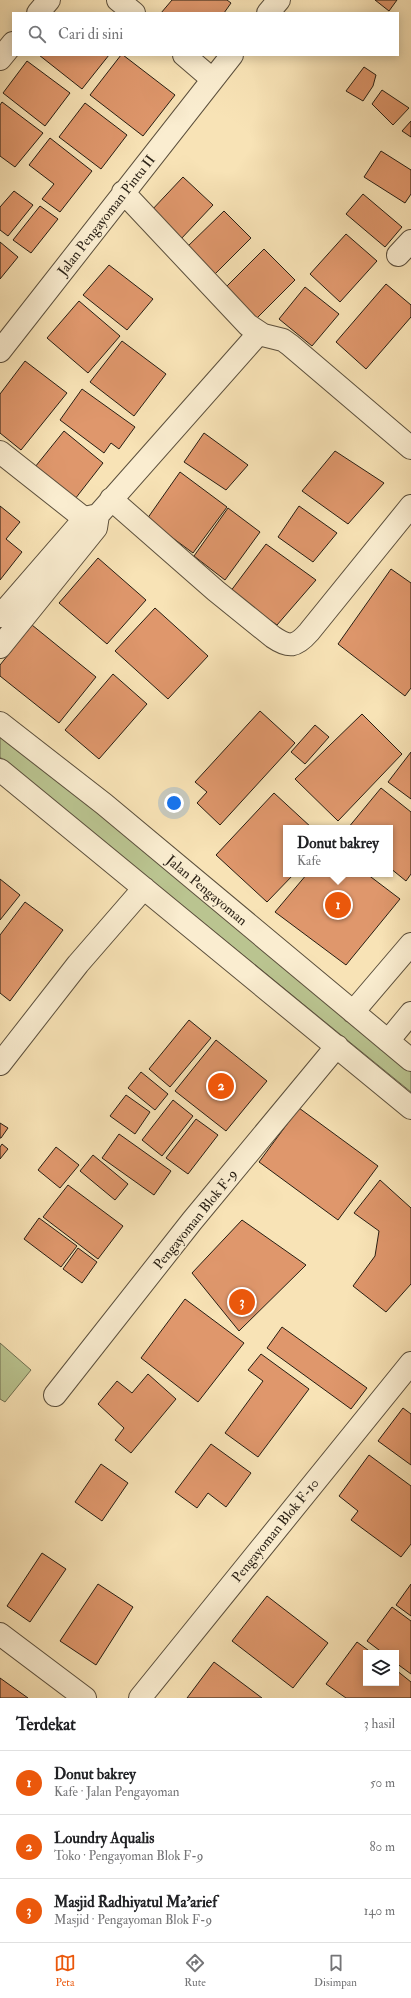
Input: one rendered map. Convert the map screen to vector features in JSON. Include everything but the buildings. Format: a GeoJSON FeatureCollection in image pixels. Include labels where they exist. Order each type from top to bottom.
{"type":"FeatureCollection","features":[{"type":"Feature","properties":{"kind":"street"},"geometry":{"type":"LineString","coordinates":[[39,12],[49,0]]}},
{"type":"Feature","properties":{"kind":"street"},"geometry":{"type":"LineString","coordinates":[[118,0],[133,12]]}},
{"type":"Feature","properties":{"kind":"street"},"geometry":{"type":"LineString","coordinates":[[269,12],[279,0]]}},
{"type":"Feature","properties":{"kind":"street"},"geometry":{"type":"LineString","coordinates":[[0,59],[12,44]]}},
{"type":"Feature","properties":{"kind":"street"},"geometry":{"type":"LineString","coordinates":[[185,56],[212,79]]}},
{"type":"Feature","properties":{"kind":"street","name":"Jalan Pengayoman Pintu II"},"geometry":{"type":"LineString","coordinates":[[0,351],[123,192],[231,56]]}},
{"type":"Feature","properties":{"kind":"street"},"geometry":{"type":"LineString","coordinates":[[123,192],[186,261],[248,325],[259,333],[283,340],[290,345],[411,448]]}},
{"type":"Feature","properties":{"kind":"street"},"geometry":{"type":"LineString","coordinates":[[0,616],[97,515],[259,333]]}},
{"type":"Feature","properties":{"kind":"street"},"geometry":{"type":"LineString","coordinates":[[0,452],[216,591],[282,644],[293,645],[301,641],[411,506]]}},
{"type":"Feature","properties":{"kind":"street"},"geometry":{"type":"LineString","coordinates":[[0,647],[97,515]]}},
{"type":"Feature","properties":{"kind":"street","name":"Jalan Pengayoman"},"geometry":{"type":"LineString","coordinates":[[0,722],[104,804],[411,1060]]}},
{"type":"Feature","properties":{"kind":"street"},"geometry":{"type":"LineString","coordinates":[[0,770],[411,1108]]}},
{"type":"Feature","properties":{"kind":"street"},"geometry":{"type":"LineString","coordinates":[[0,1064],[78,964],[144,888]]}},
{"type":"Feature","properties":{"kind":"street"},"geometry":{"type":"LineString","coordinates":[[353,1012],[411,944]]}},
{"type":"Feature","properties":{"kind":"street"},"geometry":{"type":"LineString","coordinates":[[388,1041],[411,1013]]}},
{"type":"Feature","properties":{"kind":"street","name":"Pengayoman Blok F-9"},"geometry":{"type":"LineString","coordinates":[[55,1395],[192,1222],[337,1046]]}},
{"type":"Feature","properties":{"kind":"street","name":"Pengayoman Blok F-10"},"geometry":{"type":"LineString","coordinates":[[140,1698],[411,1363]]}},
{"type":"Feature","properties":{"kind":"street"},"geometry":{"type":"LineString","coordinates":[[0,1634],[85,1698]]}},
{"type":"Feature","properties":{"kind":"green space"},"geometry":{"type":"Polygon","coordinates":[[[0,731],[411,1071],[411,1092],[0,757],[0,731]]]}},
{"type":"Feature","properties":{"kind":"green space"},"geometry":{"type":"Polygon","coordinates":[[[0,1343],[31,1370],[5,1402],[0,1399],[0,1343]]]}},
{"type":"Feature","properties":{"kind":"place","name":"Donut bakrey"},"geometry":{"type":"Point","coordinates":[338,905]}},
{"type":"Feature","properties":{"kind":"place","name":"Loundry Aqualis"},"geometry":{"type":"Point","coordinates":[221,1086]}},
{"type":"Feature","properties":{"kind":"place","name":"Masjid Radhiyatul Ma'arief"},"geometry":{"type":"Point","coordinates":[242,1302]}}]}
